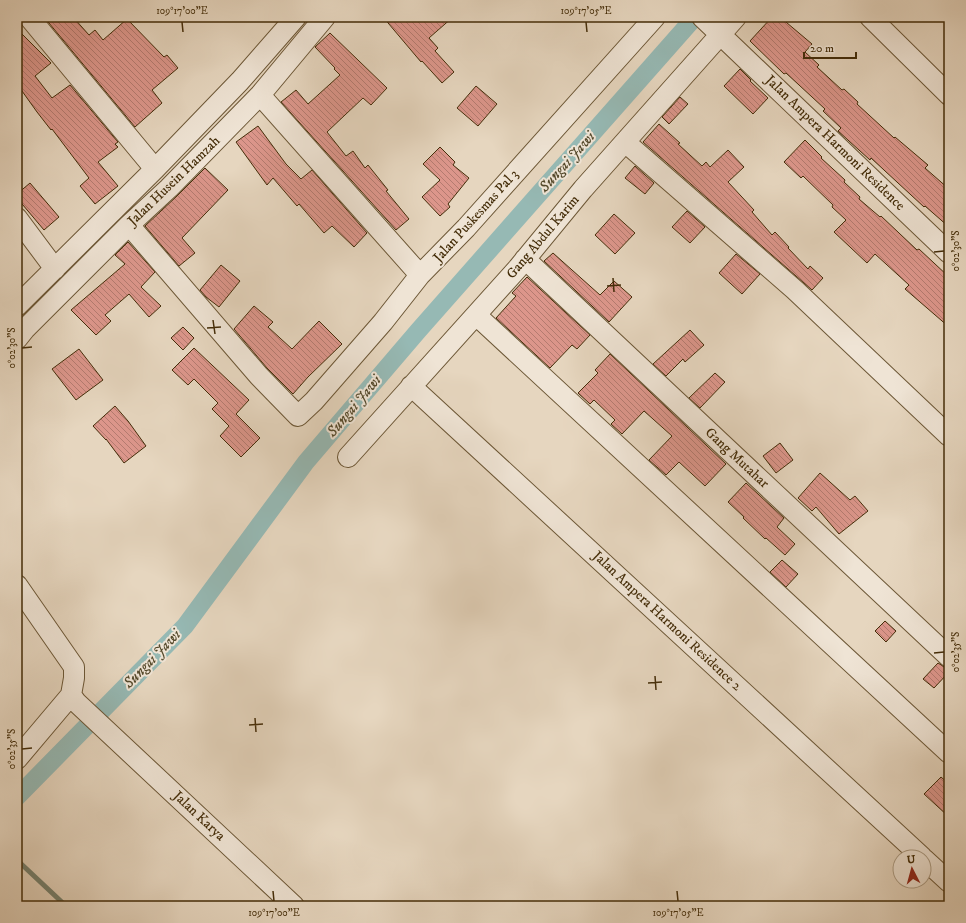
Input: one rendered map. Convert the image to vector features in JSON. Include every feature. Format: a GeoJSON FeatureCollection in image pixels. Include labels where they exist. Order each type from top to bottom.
{"type":"FeatureCollection","features":[{"type":"Feature","properties":{"kind":"street"},"geometry":{"type":"LineString","coordinates":[[29,17],[155,169]]}},
{"type":"Feature","properties":{"kind":"street","name":"Jalan Husein Hamzah"},"geometry":{"type":"LineString","coordinates":[[17,306],[155,169],[240,81],[296,17]]}},
{"type":"Feature","properties":{"kind":"street","name":"Jalan Husein Hamzah"},"geometry":{"type":"LineString","coordinates":[[17,339],[25,329],[129,224],[169,188],[260,95],[325,17]]}},
{"type":"Feature","properties":{"kind":"street","name":"Jalan Puskesmas Pal 3"},"geometry":{"type":"LineString","coordinates":[[129,224],[259,376],[298,416],[314,401],[383,322],[420,275],[466,228],[655,17]]}},
{"type":"Feature","properties":{"kind":"street","name":"Gang Abdul Karim"},"geometry":{"type":"LineString","coordinates":[[348,456],[476,315],[625,142],[712,26],[736,17]]}},
{"type":"Feature","properties":{"kind":"street"},"geometry":{"type":"LineString","coordinates":[[870,17],[949,95]]}},
{"type":"Feature","properties":{"kind":"street","name":"Jalan Ampera Harmoni Residence"},"geometry":{"type":"LineString","coordinates":[[712,26],[949,253]]}},
{"type":"Feature","properties":{"kind":"street"},"geometry":{"type":"LineString","coordinates":[[260,95],[420,275]]}},
{"type":"Feature","properties":{"kind":"street"},"geometry":{"type":"LineString","coordinates":[[625,142],[795,290],[949,436]]}},
{"type":"Feature","properties":{"kind":"street"},"geometry":{"type":"LineString","coordinates":[[17,218],[55,269]]}},
{"type":"Feature","properties":{"kind":"street","name":"Gang Mutahar"},"geometry":{"type":"LineString","coordinates":[[525,259],[949,657]]}},
{"type":"Feature","properties":{"kind":"street"},"geometry":{"type":"LineString","coordinates":[[476,315],[949,753]]}},
{"type":"Feature","properties":{"kind":"street","name":"Jalan Ampera Harmoni Residence 2"},"geometry":{"type":"LineString","coordinates":[[411,386],[913,849]]}},
{"type":"Feature","properties":{"kind":"street"},"geometry":{"type":"LineString","coordinates":[[17,585],[74,667],[74,698],[17,759]]}},
{"type":"Feature","properties":{"kind":"street","name":"Jalan Karya"},"geometry":{"type":"LineString","coordinates":[[74,698],[294,906]]}},
{"type":"Feature","properties":{"kind":"street"},"geometry":{"type":"LineString","coordinates":[[932,866],[949,882]]}},
{"type":"Feature","properties":{"kind":"building"},"geometry":{"type":"Polygon","coordinates":[[[44,17],[73,17],[89,35],[95,30],[103,40],[127,19],[164,57],[167,55],[178,68],[152,90],[162,103],[135,127],[44,17]]]}},
{"type":"Feature","properties":{"kind":"building"},"geometry":{"type":"Polygon","coordinates":[[[383,17],[453,17],[429,38],[438,48],[435,51],[454,72],[442,83],[422,61],[421,62],[383,17]]]}},
{"type":"Feature","properties":{"kind":"building"},"geometry":{"type":"Polygon","coordinates":[[[772,17],[780,17],[812,44],[805,52],[819,65],[817,67],[842,90],[844,89],[858,102],[857,104],[894,138],[895,137],[928,165],[925,168],[949,189],[949,227],[925,206],[924,207],[871,158],[870,160],[838,131],[841,128],[823,111],[825,109],[786,73],[784,74],[750,41],[772,17]]]}},
{"type":"Feature","properties":{"kind":"building"},"geometry":{"type":"Polygon","coordinates":[[[17,29],[51,63],[35,76],[52,98],[70,85],[118,142],[115,144],[118,147],[98,162],[118,186],[95,204],[80,186],[89,178],[17,84],[17,29]]]}},
{"type":"Feature","properties":{"kind":"building"},"geometry":{"type":"Polygon","coordinates":[[[330,33],[387,88],[371,105],[363,98],[327,132],[346,156],[353,151],[365,168],[368,165],[388,190],[386,191],[409,219],[396,230],[281,102],[296,90],[308,104],[340,75],[315,47],[330,33]]]}},
{"type":"Feature","properties":{"kind":"building"},"geometry":{"type":"Polygon","coordinates":[[[740,69],[768,98],[753,114],[724,86],[740,69]]]}},
{"type":"Feature","properties":{"kind":"building"},"geometry":{"type":"Polygon","coordinates":[[[476,86],[497,104],[478,126],[457,108],[476,86]]]}},
{"type":"Feature","properties":{"kind":"building"},"geometry":{"type":"Polygon","coordinates":[[[680,97],[688,104],[669,124],[662,117],[680,97]]]}},
{"type":"Feature","properties":{"kind":"building"},"geometry":{"type":"Polygon","coordinates":[[[659,124],[702,166],[706,162],[710,167],[728,150],[744,167],[728,182],[754,210],[752,212],[772,235],[775,232],[808,269],[810,266],[823,278],[812,290],[643,142],[659,124]]]}},
{"type":"Feature","properties":{"kind":"building"},"geometry":{"type":"Polygon","coordinates":[[[258,126],[286,164],[301,179],[312,170],[367,233],[354,247],[332,226],[324,233],[299,204],[297,206],[273,178],[267,185],[236,142],[258,126]]]}},
{"type":"Feature","properties":{"kind":"building"},"geometry":{"type":"Polygon","coordinates":[[[805,140],[822,157],[821,158],[845,180],[844,182],[860,197],[859,199],[880,217],[881,216],[917,250],[919,249],[949,277],[949,327],[905,289],[909,285],[875,254],[867,263],[834,232],[846,220],[803,176],[801,178],[784,162],[805,140]]]}},
{"type":"Feature","properties":{"kind":"building"},"geometry":{"type":"Polygon","coordinates":[[[440,147],[455,162],[453,165],[469,178],[448,204],[450,207],[440,216],[422,197],[440,180],[423,164],[440,147]]]}},
{"type":"Feature","properties":{"kind":"building"},"geometry":{"type":"Polygon","coordinates":[[[635,166],[654,183],[645,194],[625,178],[635,166]]]}},
{"type":"Feature","properties":{"kind":"building"},"geometry":{"type":"Polygon","coordinates":[[[205,168],[228,190],[182,238],[195,253],[179,266],[145,226],[205,168]]]}},
{"type":"Feature","properties":{"kind":"building"},"geometry":{"type":"Polygon","coordinates":[[[30,183],[59,217],[44,230],[17,198],[17,194],[30,183]]]}},
{"type":"Feature","properties":{"kind":"building"},"geometry":{"type":"Polygon","coordinates":[[[687,211],[705,227],[690,243],[672,227],[687,211]]]}},
{"type":"Feature","properties":{"kind":"building"},"geometry":{"type":"Polygon","coordinates":[[[614,214],[635,233],[615,254],[595,235],[614,214]]]}},
{"type":"Feature","properties":{"kind":"building"},"geometry":{"type":"Polygon","coordinates":[[[128,242],[155,272],[141,287],[161,306],[149,317],[129,294],[105,315],[111,321],[96,335],[71,310],[125,264],[115,255],[128,242]]]}},
{"type":"Feature","properties":{"kind":"building"},"geometry":{"type":"Polygon","coordinates":[[[553,253],[600,295],[614,281],[632,297],[609,322],[544,261],[553,253]]]}},
{"type":"Feature","properties":{"kind":"building"},"geometry":{"type":"Polygon","coordinates":[[[736,254],[760,274],[742,294],[719,273],[736,254]]]}},
{"type":"Feature","properties":{"kind":"building"},"geometry":{"type":"Polygon","coordinates":[[[221,265],[240,281],[219,307],[206,297],[200,290],[221,265]]]}},
{"type":"Feature","properties":{"kind":"building"},"geometry":{"type":"Polygon","coordinates":[[[527,277],[590,335],[577,349],[572,345],[550,368],[496,318],[516,296],[512,293],[527,277]]]}},
{"type":"Feature","properties":{"kind":"building"},"geometry":{"type":"Polygon","coordinates":[[[254,306],[273,322],[268,327],[292,349],[319,321],[342,344],[293,394],[267,368],[234,329],[254,306]]]}},
{"type":"Feature","properties":{"kind":"building"},"geometry":{"type":"Polygon","coordinates":[[[183,327],[194,338],[183,350],[171,338],[183,327]]]}},
{"type":"Feature","properties":{"kind":"building"},"geometry":{"type":"Polygon","coordinates":[[[690,330],[704,345],[685,362],[683,359],[666,376],[653,364],[690,330]]]}},
{"type":"Feature","properties":{"kind":"building"},"geometry":{"type":"Polygon","coordinates":[[[194,348],[249,400],[236,414],[260,438],[241,457],[220,436],[229,426],[212,409],[218,403],[194,379],[188,385],[172,370],[194,348]]]}},
{"type":"Feature","properties":{"kind":"building"},"geometry":{"type":"Polygon","coordinates":[[[79,349],[103,380],[76,400],[52,369],[79,349]]]}},
{"type":"Feature","properties":{"kind":"building"},"geometry":{"type":"Polygon","coordinates":[[[610,354],[726,464],[705,486],[679,462],[666,475],[649,460],[672,436],[644,411],[622,434],[611,424],[615,420],[594,400],[590,404],[578,393],[598,373],[595,370],[610,354]]]}},
{"type":"Feature","properties":{"kind":"building"},"geometry":{"type":"Polygon","coordinates":[[[715,373],[725,382],[700,408],[689,398],[715,373]]]}},
{"type":"Feature","properties":{"kind":"building"},"geometry":{"type":"Polygon","coordinates":[[[115,406],[146,446],[124,463],[106,439],[93,426],[115,406]]]}},
{"type":"Feature","properties":{"kind":"building"},"geometry":{"type":"Polygon","coordinates":[[[780,443],[793,460],[776,473],[763,456],[780,443]]]}},
{"type":"Feature","properties":{"kind":"building"},"geometry":{"type":"Polygon","coordinates":[[[820,473],[850,500],[855,496],[868,511],[839,534],[816,507],[812,511],[798,498],[820,473]]]}},
{"type":"Feature","properties":{"kind":"building"},"geometry":{"type":"Polygon","coordinates":[[[746,483],[784,518],[777,527],[795,544],[785,555],[766,538],[765,539],[728,502],[746,483]]]}},
{"type":"Feature","properties":{"kind":"building"},"geometry":{"type":"Polygon","coordinates":[[[782,560],[798,574],[786,587],[770,572],[782,560]]]}},
{"type":"Feature","properties":{"kind":"building"},"geometry":{"type":"Polygon","coordinates":[[[885,621],[896,631],[886,642],[875,631],[885,621]]]}},
{"type":"Feature","properties":{"kind":"building"},"geometry":{"type":"Polygon","coordinates":[[[938,663],[946,668],[949,668],[949,672],[934,688],[923,679],[938,663]]]}},
{"type":"Feature","properties":{"kind":"building"},"geometry":{"type":"Polygon","coordinates":[[[941,777],[949,784],[949,817],[924,794],[941,777]]]}},
{"type":"Feature","properties":{"kind":"waterway","name":"Sungai Jawi"},"geometry":{"type":"LineString","coordinates":[[17,797],[185,626],[306,462],[418,331],[695,17]]}},
{"type":"Feature","properties":{"kind":"waterway"},"geometry":{"type":"LineString","coordinates":[[17,860],[66,906]]}}]}
